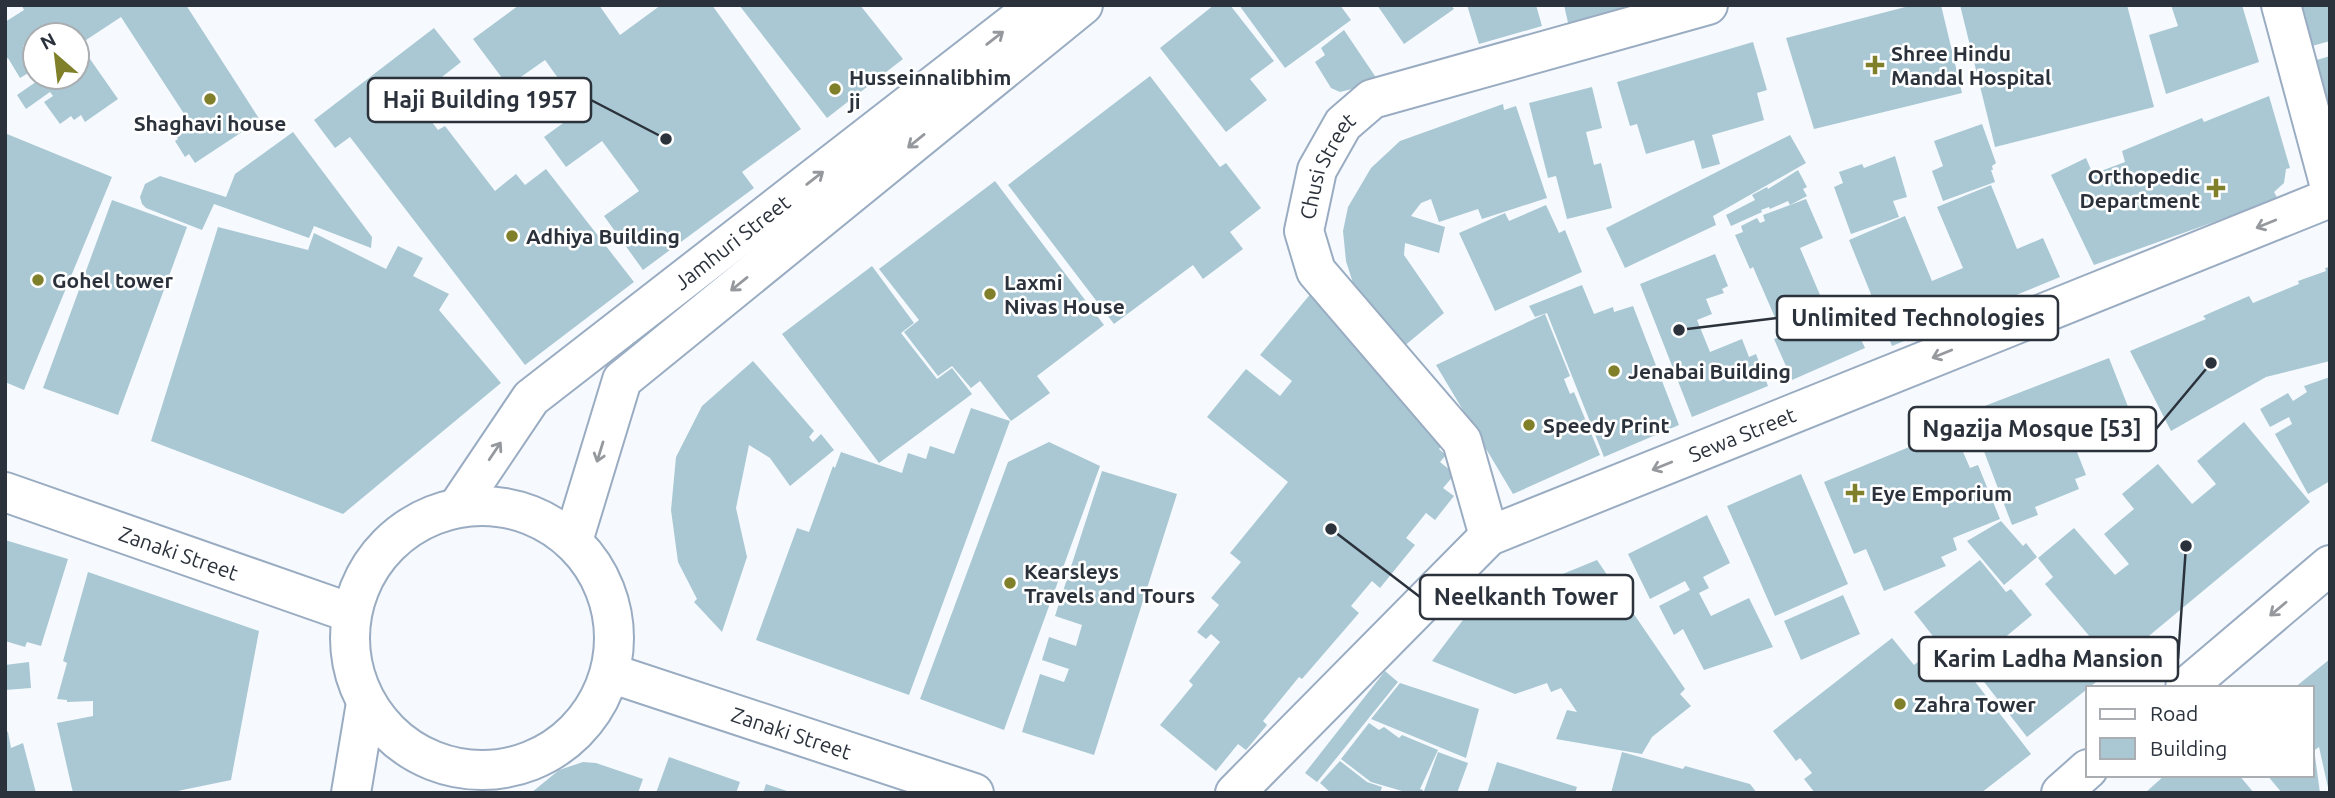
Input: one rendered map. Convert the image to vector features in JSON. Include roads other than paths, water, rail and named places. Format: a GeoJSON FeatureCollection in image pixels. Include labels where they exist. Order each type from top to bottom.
{"type":"FeatureCollection","features":[{"type":"Feature","properties":{"kind":"street","name":"Jamhuri Street"},"geometry":{"type":"LineString","coordinates":[[457,508],[531,398],[1037,5]]}},
{"type":"Feature","properties":{"kind":"street","name":"Jamhuri Street"},"geometry":{"type":"LineString","coordinates":[[573,541],[622,380],[1083,5]]}},
{"type":"Feature","properties":{"kind":"street","name":"Chusi Street"},"geometry":{"type":"LineString","coordinates":[[1489,536],[1462,441],[1316,271],[1304,231],[1317,170],[1343,124],[1372,99],[1708,5]]}},
{"type":"Feature","properties":{"kind":"street"},"geometry":{"type":"LineString","coordinates":[[2281,5],[2330,187]]}},
{"type":"Feature","properties":{"kind":"street","name":"Sewa Street"},"geometry":{"type":"LineString","coordinates":[[1235,793],[1489,536],[2330,198]]}},
{"type":"Feature","properties":{"kind":"street","name":"Zanaki Street"},"geometry":{"type":"LineString","coordinates":[[5,492],[351,613]]}},
{"type":"Feature","properties":{"kind":"street"},"geometry":{"type":"LineString","coordinates":[[477,505],[519,511],[538,517],[573,541],[587,556],[598,573],[612,611],[614,653],[610,673],[587,720],[569,738],[548,753],[499,769],[472,770],[447,766],[422,757],[400,743],[381,724],[366,703],[350,659],[351,613],[365,576],[388,545],[420,522],[457,508],[477,505]]}},
{"type":"Feature","properties":{"kind":"street"},"geometry":{"type":"LineString","coordinates":[[2187,686],[2330,565]]}},
{"type":"Feature","properties":{"kind":"street","name":"Zanaki Street"},"geometry":{"type":"LineString","coordinates":[[610,673],[974,793]]}},
{"type":"Feature","properties":{"kind":"street"},"geometry":{"type":"LineString","coordinates":[[351,793],[366,703]]}},
{"type":"Feature","properties":{"kind":"street"},"geometry":{"type":"LineString","coordinates":[[458,793],[499,769]]}},
{"type":"Feature","properties":{"kind":"street"},"geometry":{"type":"LineString","coordinates":[[2061,793],[2086,771]]}},
{"type":"Feature","properties":{"kind":"place","name":"Shree Hindu Mandal Hospital"},"geometry":{"type":"Point","coordinates":[1875,65]}},
{"type":"Feature","properties":{"kind":"place","name":"Husseinnalibhim ji"},"geometry":{"type":"Point","coordinates":[835,89]}},
{"type":"Feature","properties":{"kind":"place","name":"Shaghavi house"},"geometry":{"type":"Point","coordinates":[210,99]}},
{"type":"Feature","properties":{"kind":"place","name":"Haji Building 1957"},"geometry":{"type":"Point","coordinates":[666,139]}},
{"type":"Feature","properties":{"kind":"place","name":"Orthopedic Department"},"geometry":{"type":"Point","coordinates":[2216,188]}},
{"type":"Feature","properties":{"kind":"place","name":"Adhiya Building"},"geometry":{"type":"Point","coordinates":[512,236]}},
{"type":"Feature","properties":{"kind":"place","name":"Gohel tower"},"geometry":{"type":"Point","coordinates":[38,280]}},
{"type":"Feature","properties":{"kind":"place","name":"Laxmi Nivas House"},"geometry":{"type":"Point","coordinates":[990,294]}},
{"type":"Feature","properties":{"kind":"place","name":"Unlimited Technologies"},"geometry":{"type":"Point","coordinates":[1679,330]}},
{"type":"Feature","properties":{"kind":"place","name":"Ngazija Mosque [53]"},"geometry":{"type":"Point","coordinates":[2211,363]}},
{"type":"Feature","properties":{"kind":"place","name":"Jenabai Building"},"geometry":{"type":"Point","coordinates":[1614,371]}},
{"type":"Feature","properties":{"kind":"place","name":"Speedy Print"},"geometry":{"type":"Point","coordinates":[1529,425]}},
{"type":"Feature","properties":{"kind":"place","name":"Eye Emporium"},"geometry":{"type":"Point","coordinates":[1855,493]}},
{"type":"Feature","properties":{"kind":"place","name":"Neelkanth Tower"},"geometry":{"type":"Point","coordinates":[1331,529]}},
{"type":"Feature","properties":{"kind":"place","name":"Karim Ladha Mansion"},"geometry":{"type":"Point","coordinates":[2186,546]}},
{"type":"Feature","properties":{"kind":"place","name":"Kearsleys Travels and Tours"},"geometry":{"type":"Point","coordinates":[1010,583]}},
{"type":"Feature","properties":{"kind":"place","name":"Zahra Tower"},"geometry":{"type":"Point","coordinates":[1900,704]}}]}
